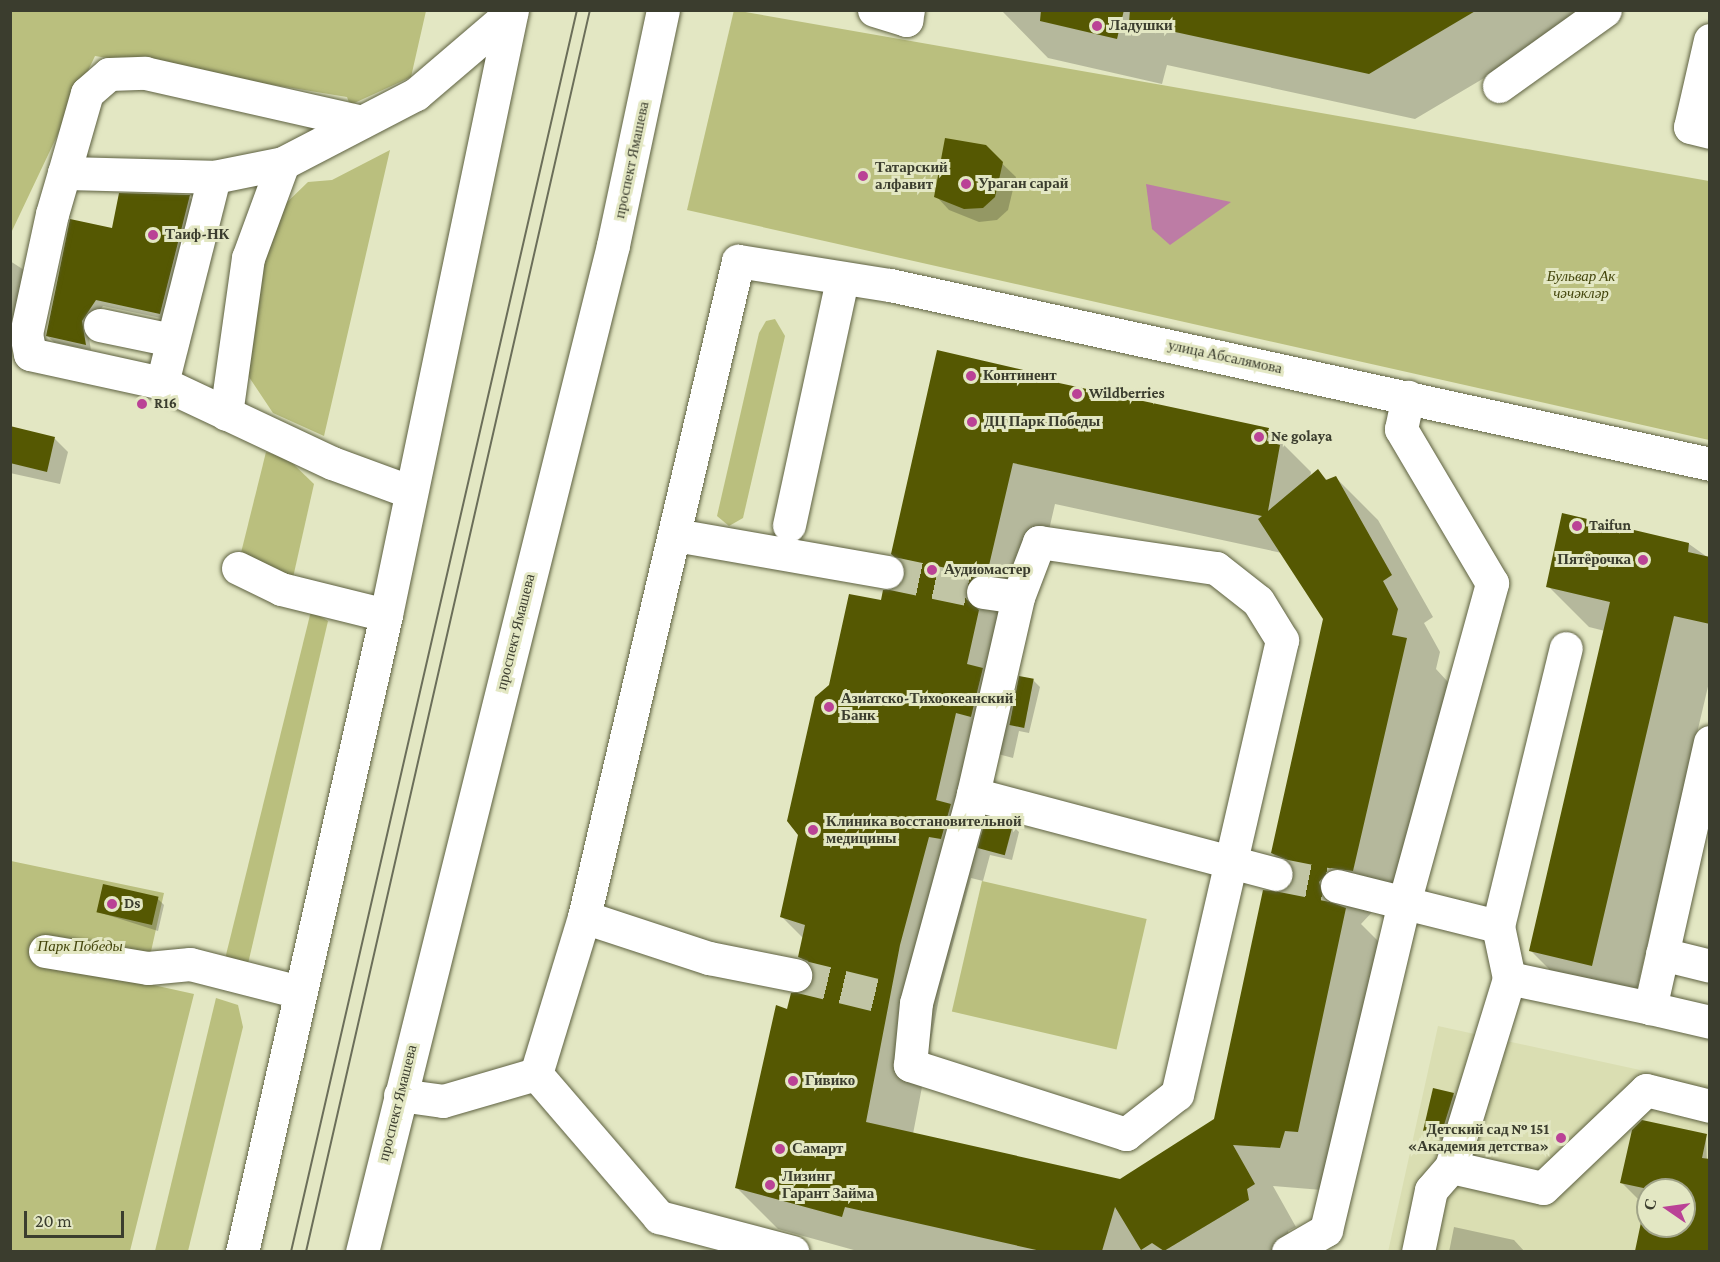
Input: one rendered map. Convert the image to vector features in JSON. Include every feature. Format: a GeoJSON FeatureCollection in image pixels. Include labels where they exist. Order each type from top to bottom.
{"type":"FeatureCollection","features":[{"type":"Feature","properties":{"kind":"main road","name":"проспект Ямашева"},"geometry":{"type":"LineString","coordinates":[[362,1251],[613,245],[663,10]]}},
{"type":"Feature","properties":{"kind":"main road"},"geometry":{"type":"LineString","coordinates":[[874,10],[906,20],[908,10]]}},
{"type":"Feature","properties":{"kind":"main road"},"geometry":{"type":"LineString","coordinates":[[1499,86],[1605,10]]}},
{"type":"Feature","properties":{"kind":"main road"},"geometry":{"type":"LineString","coordinates":[[64,173],[213,177],[283,163],[416,94],[511,12]]}},
{"type":"Feature","properties":{"kind":"main road"},"geometry":{"type":"LineString","coordinates":[[242,1251],[386,615],[511,12]]}},
{"type":"Feature","properties":{"kind":"main road"},"geometry":{"type":"LineString","coordinates":[[1710,40],[1690,127],[1710,132]]}},
{"type":"Feature","properties":{"kind":"main road"},"geometry":{"type":"LineString","coordinates":[[362,122],[145,73],[109,74],[87,93],[18,332],[30,354],[162,383],[332,463],[411,492]]}},
{"type":"Feature","properties":{"kind":"main road"},"geometry":{"type":"LineString","coordinates":[[226,414],[248,258],[283,163]]}},
{"type":"Feature","properties":{"kind":"main road"},"geometry":{"type":"LineString","coordinates":[[162,383],[213,177]]}},
{"type":"Feature","properties":{"kind":"main road","name":"улица Абсалямова"},"geometry":{"type":"LineString","coordinates":[[676,535],[738,261],[842,280],[890,285],[1710,464]]}},
{"type":"Feature","properties":{"kind":"main road"},"geometry":{"type":"LineString","coordinates":[[789,525],[842,280]]}},
{"type":"Feature","properties":{"kind":"main road"},"geometry":{"type":"LineString","coordinates":[[100,325],[172,340]]}},
{"type":"Feature","properties":{"kind":"main road"},"geometry":{"type":"LineString","coordinates":[[1288,1251],[1323,1241],[1404,903],[1492,583],[1401,429],[1408,397]]}},
{"type":"Feature","properties":{"kind":"main road"},"geometry":{"type":"LineString","coordinates":[[536,1074],[584,917],[676,535],[887,572]]}},
{"type":"Feature","properties":{"kind":"main road"},"geometry":{"type":"LineString","coordinates":[[1039,542],[1216,568],[1258,602],[1282,640],[1177,1094],[1126,1134],[910,1065],[902,1000],[974,794],[1018,597],[1039,542]]}},
{"type":"Feature","properties":{"kind":"main road"},"geometry":{"type":"LineString","coordinates":[[238,568],[281,589],[386,615]]}},
{"type":"Feature","properties":{"kind":"main road"},"geometry":{"type":"LineString","coordinates":[[983,592],[1018,597]]}},
{"type":"Feature","properties":{"kind":"main road"},"geometry":{"type":"LineString","coordinates":[[1418,1251],[1431,1190],[1451,1167],[1509,978],[1498,926],[1566,648]]}},
{"type":"Feature","properties":{"kind":"main road"},"geometry":{"type":"LineString","coordinates":[[1650,1008],[1710,741]]}},
{"type":"Feature","properties":{"kind":"main road"},"geometry":{"type":"LineString","coordinates":[[974,794],[1276,874]]}},
{"type":"Feature","properties":{"kind":"main road"},"geometry":{"type":"LineString","coordinates":[[1338,886],[1498,926]]}},
{"type":"Feature","properties":{"kind":"main road"},"geometry":{"type":"LineString","coordinates":[[584,917],[710,958],[795,975]]}},
{"type":"Feature","properties":{"kind":"main road"},"geometry":{"type":"LineString","coordinates":[[45,951],[148,968],[190,964],[300,992]]}},
{"type":"Feature","properties":{"kind":"main road"},"geometry":{"type":"LineString","coordinates":[[1662,954],[1710,966]]}},
{"type":"Feature","properties":{"kind":"main road"},"geometry":{"type":"LineString","coordinates":[[1509,978],[1710,1022]]}},
{"type":"Feature","properties":{"kind":"main road"},"geometry":{"type":"LineString","coordinates":[[400,1095],[443,1101],[536,1074]]}},
{"type":"Feature","properties":{"kind":"main road"},"geometry":{"type":"LineString","coordinates":[[536,1074],[659,1217],[792,1251]]}},
{"type":"Feature","properties":{"kind":"main road"},"geometry":{"type":"LineString","coordinates":[[1451,1167],[1543,1188],[1646,1090],[1710,1106]]}},
{"type":"Feature","properties":{"kind":"shaded area"},"geometry":{"type":"Polygon","coordinates":[[[1146,184],[1231,202],[1170,245],[1152,229],[1146,184]]]}},
{"type":"Feature","properties":{"kind":"shaded area","name":"Детский сад № 151 «Академия детства»"},"geometry":{"type":"Polygon","coordinates":[[[1438,1026],[1709,1085],[1709,1251],[1388,1252],[1438,1026]]]}},
{"type":"Feature","properties":{"kind":"green space","name":"Бульвар Ак чәчәкләр"},"geometry":{"type":"Polygon","coordinates":[[[734,10],[1709,181],[1709,440],[687,210],[734,10]]]}},
{"type":"Feature","properties":{"kind":"green space"},"geometry":{"type":"Polygon","coordinates":[[[11,11],[426,11],[411,77],[350,105],[347,97],[95,56],[11,233],[11,11]]]}},
{"type":"Feature","properties":{"kind":"green space"},"geometry":{"type":"Polygon","coordinates":[[[390,150],[324,436],[273,413],[241,365],[250,288],[278,211],[308,182],[332,180],[390,150]]]}},
{"type":"Feature","properties":{"kind":"green space"},"geometry":{"type":"Polygon","coordinates":[[[775,319],[785,336],[743,518],[729,526],[717,516],[759,333],[766,321],[775,319]]]}},
{"type":"Feature","properties":{"kind":"green space"},"geometry":{"type":"Polygon","coordinates":[[[266,452],[288,459],[314,484],[292,582],[238,565],[266,452]]]}},
{"type":"Feature","properties":{"kind":"green space"},"geometry":{"type":"Polygon","coordinates":[[[311,611],[328,621],[247,968],[224,963],[311,611]]]}},
{"type":"Feature","properties":{"kind":"green space","name":"Парк Победы"},"geometry":{"type":"Polygon","coordinates":[[[11,861],[164,893],[144,983],[194,994],[130,1251],[11,1252],[11,861]]]}},
{"type":"Feature","properties":{"kind":"green space"},"geometry":{"type":"Polygon","coordinates":[[[982,881],[1147,919],[1117,1050],[952,1012],[982,881]]]}},
{"type":"Feature","properties":{"kind":"green space"},"geometry":{"type":"Polygon","coordinates":[[[216,998],[238,1005],[243,1027],[188,1251],[155,1251],[216,998]]]}},
{"type":"Feature","properties":{"kind":"building"},"geometry":{"type":"Polygon","coordinates":[[[1041,10],[1124,10],[1117,39],[1040,21],[1041,10]]]}},
{"type":"Feature","properties":{"kind":"building"},"geometry":{"type":"Polygon","coordinates":[[[1130,10],[1477,10],[1369,74],[1129,22],[1130,10]]]}},
{"type":"Feature","properties":{"kind":"building","name":"Ураган сарай"},"geometry":{"type":"Polygon","coordinates":[[[945,138],[986,145],[1003,162],[995,197],[983,208],[964,209],[934,197],[945,138]]]}},
{"type":"Feature","properties":{"kind":"building"},"geometry":{"type":"Polygon","coordinates":[[[119,193],[190,195],[160,314],[96,300],[82,321],[86,345],[46,336],[70,219],[112,228],[119,193]]]}},
{"type":"Feature","properties":{"kind":"building"},"geometry":{"type":"Polygon","coordinates":[[[937,350],[1032,372],[1031,377],[1269,428],[1267,441],[1280,445],[1268,511],[1318,469],[1326,480],[1336,476],[1392,575],[1383,581],[1398,609],[1392,635],[1407,638],[1353,871],[1331,868],[1319,882],[1324,900],[1346,908],[1298,1132],[1285,1131],[1280,1148],[1233,1145],[1255,1184],[1247,1189],[1249,1200],[1164,1251],[1152,1243],[1141,1250],[1115,1207],[1102,1251],[1041,1251],[845,1207],[842,1217],[735,1188],[776,1005],[787,1009],[791,993],[802,992],[813,978],[808,961],[798,957],[805,925],[780,917],[798,835],[787,821],[815,697],[829,685],[849,594],[881,600],[883,590],[894,589],[905,576],[904,565],[891,554],[937,350]],[[1013,463],[987,574],[976,575],[965,589],[966,599],[979,610],[967,664],[983,668],[971,717],[956,713],[936,800],[951,804],[941,839],[929,837],[900,945],[866,1122],[1120,1179],[1214,1119],[1263,890],[1281,892],[1294,878],[1290,861],[1271,853],[1323,619],[1258,519],[1262,516],[1013,463]]]}},
{"type":"Feature","properties":{"kind":"building"},"geometry":{"type":"Polygon","coordinates":[[[10,426],[55,437],[47,472],[10,463],[10,426]]]}},
{"type":"Feature","properties":{"kind":"building"},"geometry":{"type":"Polygon","coordinates":[[[1562,513],[1689,543],[1688,552],[1710,557],[1710,624],[1674,616],[1592,966],[1529,951],[1610,602],[1546,587],[1562,513]]]}},
{"type":"Feature","properties":{"kind":"building"},"geometry":{"type":"Polygon","coordinates":[[[1019,676],[1034,679],[1024,728],[1009,725],[1019,676]]]}},
{"type":"Feature","properties":{"kind":"building"},"geometry":{"type":"Polygon","coordinates":[[[986,817],[1013,824],[1005,855],[978,848],[986,817]]]}},
{"type":"Feature","properties":{"kind":"building"},"geometry":{"type":"Polygon","coordinates":[[[103,884],[159,897],[152,925],[96,912],[103,884]]]}},
{"type":"Feature","properties":{"kind":"building"},"geometry":{"type":"Polygon","coordinates":[[[1433,1088],[1454,1093],[1441,1135],[1423,1131],[1433,1088]]]}},
{"type":"Feature","properties":{"kind":"building"},"geometry":{"type":"Polygon","coordinates":[[[1642,1120],[1707,1134],[1702,1158],[1710,1159],[1710,1251],[1635,1251],[1638,1238],[1696,1238],[1696,1178],[1636,1178],[1636,1186],[1620,1183],[1632,1130],[1642,1120]]]}},
{"type":"Feature","properties":{"kind":"tunnel"},"geometry":{"type":"LineString","coordinates":[[887,572],[983,592]]}},
{"type":"Feature","properties":{"kind":"tunnel"},"geometry":{"type":"LineString","coordinates":[[1276,874],[1337,886]]}},
{"type":"Feature","properties":{"kind":"tunnel"},"geometry":{"type":"LineString","coordinates":[[795,975],[889,998]]}},
{"type":"Feature","properties":{"kind":"tram line"},"geometry":{"type":"LineString","coordinates":[[291,1252],[577,10]]}},
{"type":"Feature","properties":{"kind":"tram line"},"geometry":{"type":"LineString","coordinates":[[306,1252],[590,10]]}},
{"type":"Feature","properties":{"kind":"place","name":"Ладушки"},"geometry":{"type":"Point","coordinates":[1097,26]}},
{"type":"Feature","properties":{"kind":"place","name":"Татарский алфавит"},"geometry":{"type":"Point","coordinates":[863,176]}},
{"type":"Feature","properties":{"kind":"place","name":"Ураган сарай"},"geometry":{"type":"Point","coordinates":[966,184]}},
{"type":"Feature","properties":{"kind":"place","name":"Таиф-НК"},"geometry":{"type":"Point","coordinates":[153,235]}},
{"type":"Feature","properties":{"kind":"place","name":"Континент"},"geometry":{"type":"Point","coordinates":[971,376]}},
{"type":"Feature","properties":{"kind":"place","name":"Wildberries"},"geometry":{"type":"Point","coordinates":[1077,394]}},
{"type":"Feature","properties":{"kind":"place","name":"R16"},"geometry":{"type":"Point","coordinates":[142,404]}},
{"type":"Feature","properties":{"kind":"place","name":"ДЦ Парк Победы"},"geometry":{"type":"Point","coordinates":[972,422]}},
{"type":"Feature","properties":{"kind":"place","name":"Ne golaya"},"geometry":{"type":"Point","coordinates":[1259,437]}},
{"type":"Feature","properties":{"kind":"place","name":"Taifun"},"geometry":{"type":"Point","coordinates":[1577,526]}},
{"type":"Feature","properties":{"kind":"place","name":"Пятёрочка"},"geometry":{"type":"Point","coordinates":[1643,560]}},
{"type":"Feature","properties":{"kind":"place","name":"Аудиомастер"},"geometry":{"type":"Point","coordinates":[932,570]}},
{"type":"Feature","properties":{"kind":"place","name":"Азиатско-Тихоокеанский Банк"},"geometry":{"type":"Point","coordinates":[829,707]}},
{"type":"Feature","properties":{"kind":"place","name":"Клиника восстановительной медицины"},"geometry":{"type":"Point","coordinates":[813,830]}},
{"type":"Feature","properties":{"kind":"place","name":"Ds"},"geometry":{"type":"Point","coordinates":[112,904]}},
{"type":"Feature","properties":{"kind":"place","name":"Гивико"},"geometry":{"type":"Point","coordinates":[793,1081]}},
{"type":"Feature","properties":{"kind":"place","name":"Детский сад № 151 «Академия детства»"},"geometry":{"type":"Point","coordinates":[1561,1138]}},
{"type":"Feature","properties":{"kind":"place","name":"Самарт"},"geometry":{"type":"Point","coordinates":[780,1149]}},
{"type":"Feature","properties":{"kind":"place","name":"Лизинг Гарант Займа"},"geometry":{"type":"Point","coordinates":[770,1185]}}]}
